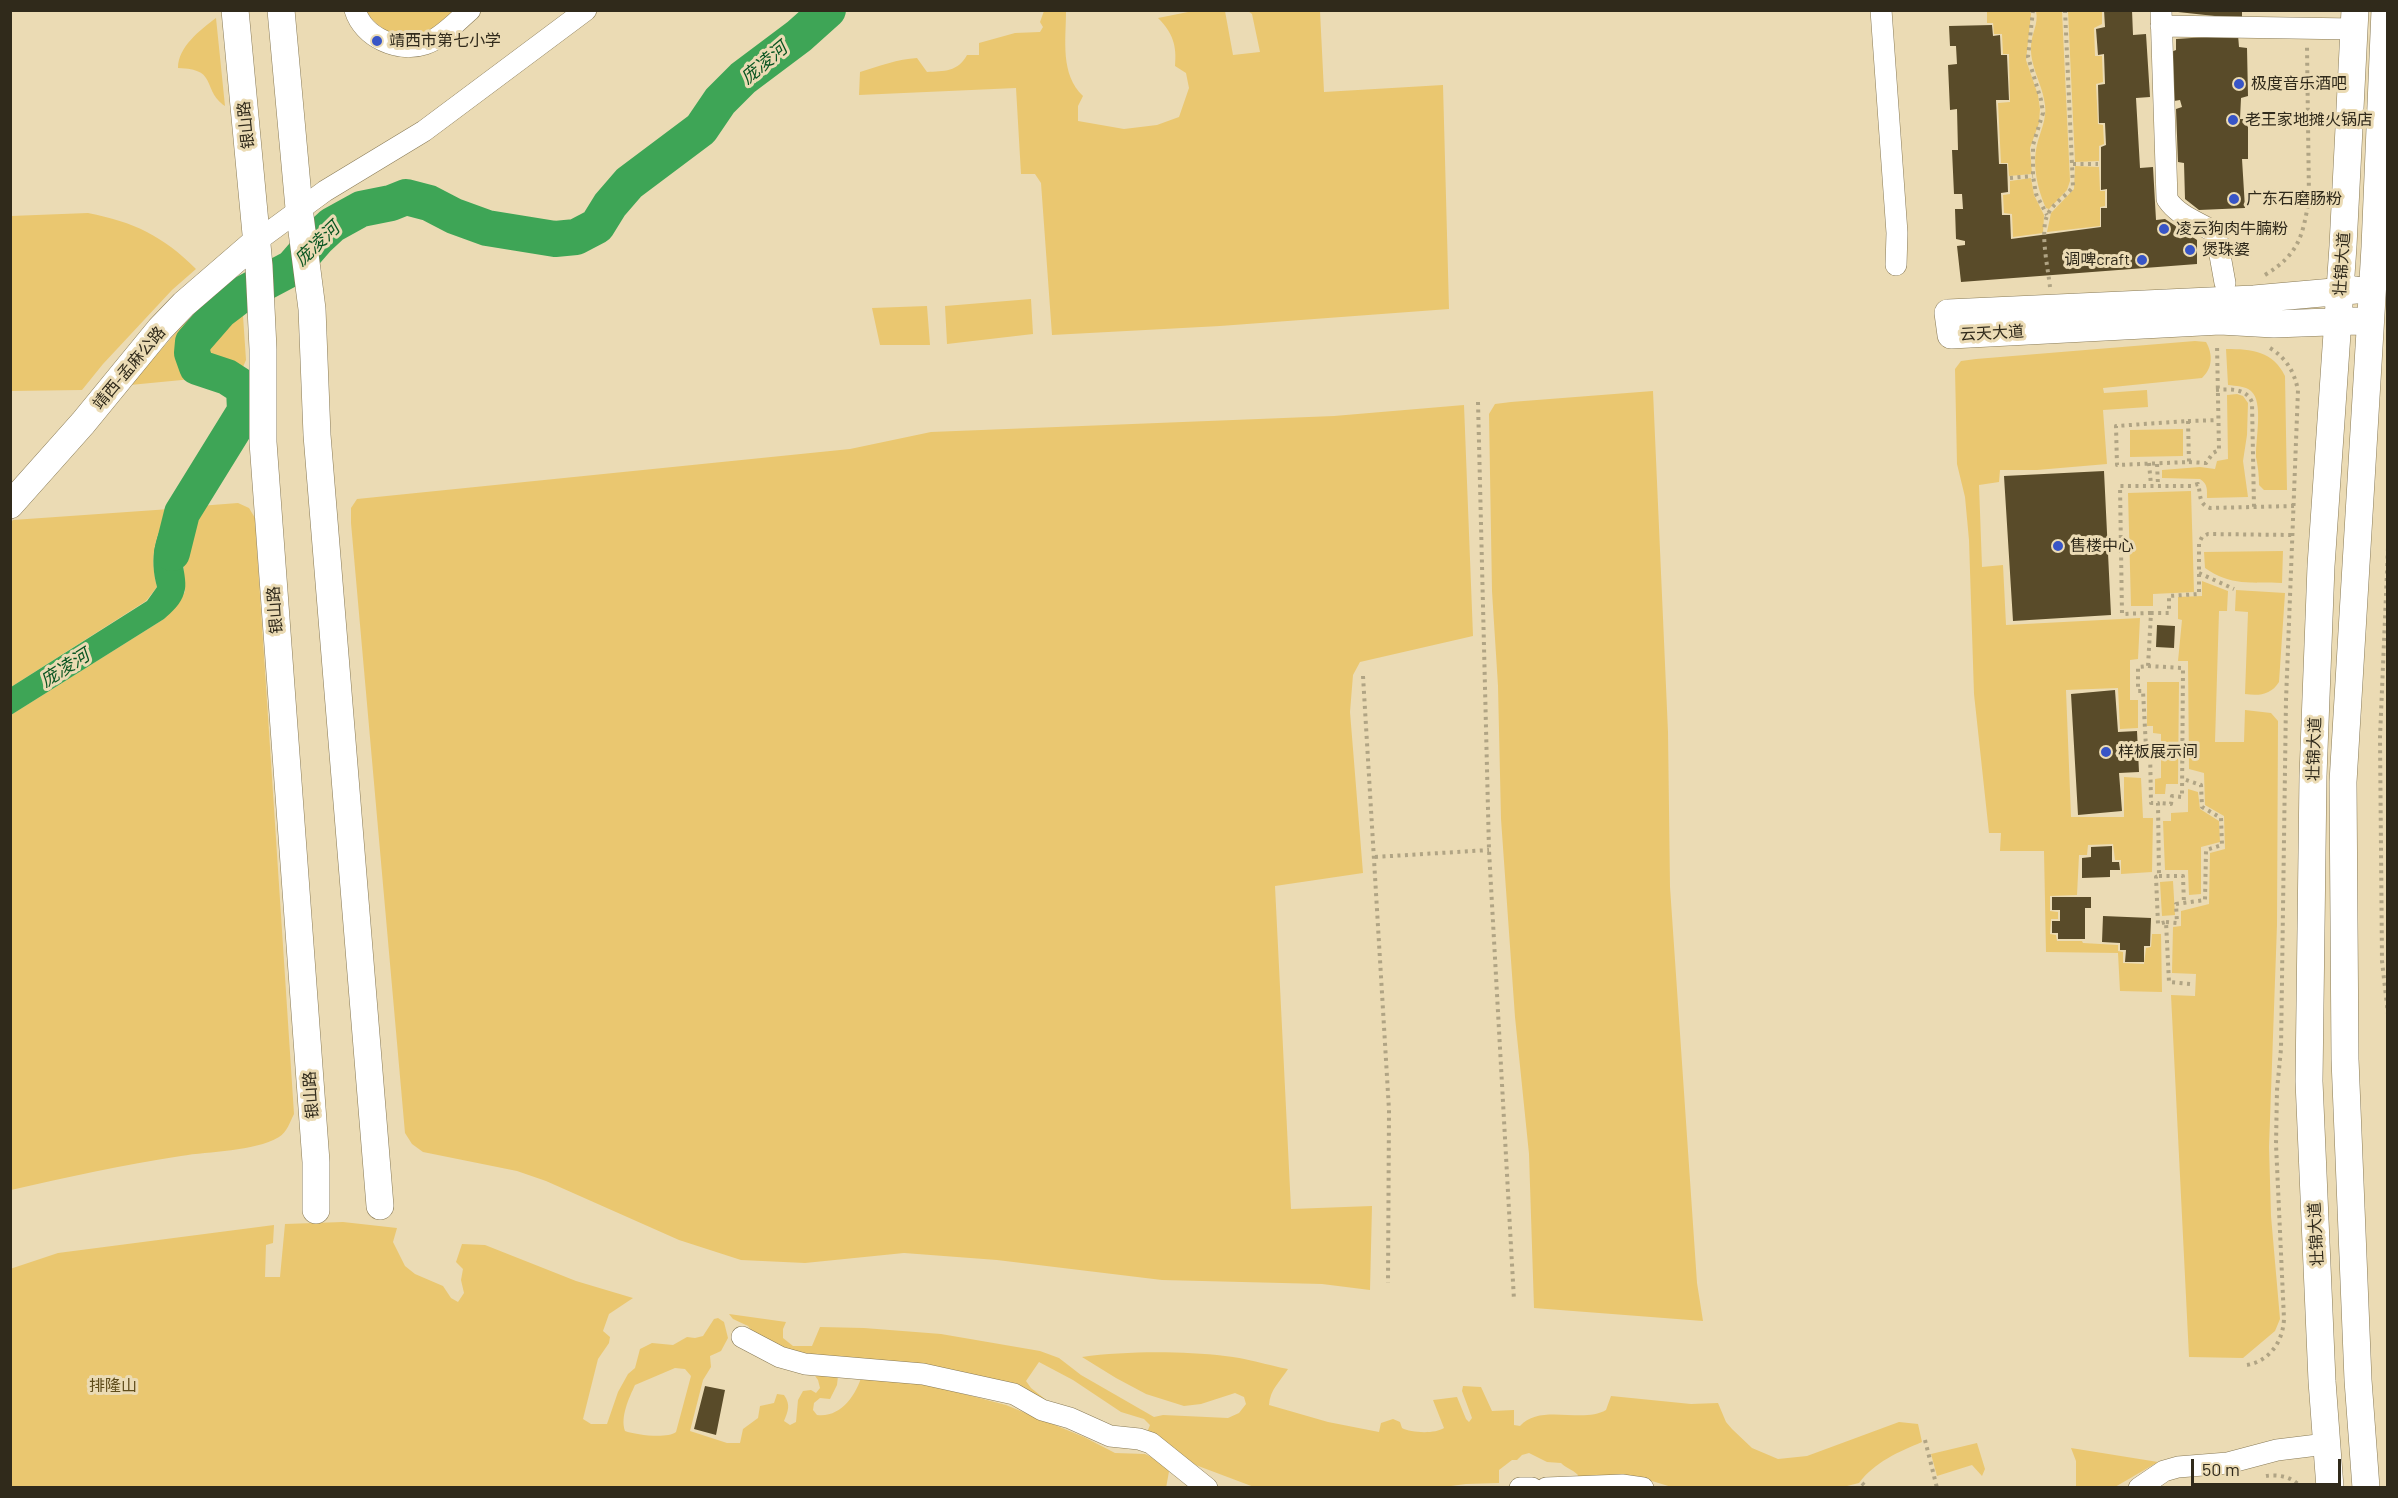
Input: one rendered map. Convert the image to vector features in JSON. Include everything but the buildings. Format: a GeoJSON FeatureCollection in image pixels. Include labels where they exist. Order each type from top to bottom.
{"type":"FeatureCollection","features":[{"type":"Feature","properties":{"kind":"main road","name":"银山路"},"geometry":{"type":"LineString","coordinates":[[235,10],[258,254],[263,349],[263,442],[316,1162],[316,1210]]}},
{"type":"Feature","properties":{"kind":"main road"},"geometry":{"type":"LineString","coordinates":[[281,10],[299,208],[312,309],[317,435],[380,1206]]}},
{"type":"Feature","properties":{"kind":"main road","name":"壮锦大道"},"geometry":{"type":"LineString","coordinates":[[2366,1488],[2358,1380],[2345,1059],[2343,782],[2380,289],[2385,10]]}},
{"type":"Feature","properties":{"kind":"main road","name":"壮锦大道"},"geometry":{"type":"LineString","coordinates":[[2330,1488],[2309,1081],[2313,776],[2321,566],[2340,291],[2354,20]]}},
{"type":"Feature","properties":{"kind":"main road","name":"靖西-孟麻公路"},"geometry":{"type":"LineString","coordinates":[[10,505],[184,304],[258,254]]}},
{"type":"Feature","properties":{"kind":"main road","name":"云天大道"},"geometry":{"type":"LineString","coordinates":[[2378,320],[2274,324],[2220,321],[1951,335],[1948,313],[2254,299],[2380,289]]}},
{"type":"Feature","properties":{"kind":"street"},"geometry":{"type":"LineString","coordinates":[[355,10],[363,27],[386,43],[414,46],[425,44],[436,38],[470,10]]}},
{"type":"Feature","properties":{"kind":"street"},"geometry":{"type":"LineString","coordinates":[[258,254],[299,208],[424,131],[586,10]]}},
{"type":"Feature","properties":{"kind":"street"},"geometry":{"type":"LineString","coordinates":[[1881,10],[1897,233],[1896,265]]}},
{"type":"Feature","properties":{"kind":"street"},"geometry":{"type":"LineString","coordinates":[[2225,283],[2216,233],[2185,217],[2173,208],[2168,199],[2161,18],[2354,20]]}},
{"type":"Feature","properties":{"kind":"street"},"geometry":{"type":"LineString","coordinates":[[742,1336],[780,1357],[806,1364],[923,1374],[1014,1394],[1042,1410],[1070,1418],[1110,1436],[1139,1439],[1150,1443],[1207,1488]]}},
{"type":"Feature","properties":{"kind":"street"},"geometry":{"type":"LineString","coordinates":[[2139,1488],[2164,1471],[2178,1467],[2228,1463],[2277,1450],[2326,1444]]}},
{"type":"Feature","properties":{"kind":"street"},"geometry":{"type":"LineString","coordinates":[[1546,1488],[1622,1485],[1643,1488]]}},
{"type":"Feature","properties":{"kind":"street"},"geometry":{"type":"LineString","coordinates":[[1520,1488],[1532,1488]]}},
{"type":"Feature","properties":{"kind":"path"},"geometry":{"type":"LineString","coordinates":[[2033,10],[2028,57],[2043,113],[2033,145],[2033,176],[2036,194],[2047,216]]}},
{"type":"Feature","properties":{"kind":"path"},"geometry":{"type":"LineString","coordinates":[[2051,295],[2046,254],[2047,216],[2073,188],[2065,10]]}},
{"type":"Feature","properties":{"kind":"path"},"geometry":{"type":"LineString","coordinates":[[2073,164],[2098,164]]}},
{"type":"Feature","properties":{"kind":"path"},"geometry":{"type":"LineString","coordinates":[[2010,178],[2033,176]]}},
{"type":"Feature","properties":{"kind":"path"},"geometry":{"type":"LineString","coordinates":[[2217,343],[2216,390],[2218,420],[2219,450],[2212,453],[2206,463],[2117,465],[2116,426],[2218,420]]}},
{"type":"Feature","properties":{"kind":"path"},"geometry":{"type":"LineString","coordinates":[[2247,1365],[2260,1361],[2275,1348],[2284,1331],[2276,1144],[2277,1090],[2281,1049],[2286,700],[2298,390],[2292,370],[2285,360],[2268,347]]}},
{"type":"Feature","properties":{"kind":"path"},"geometry":{"type":"LineString","coordinates":[[2216,390],[2238,390],[2249,396],[2252,402],[2254,507]]}},
{"type":"Feature","properties":{"kind":"path"},"geometry":{"type":"LineString","coordinates":[[1478,402],[1489,850],[1514,1300]]}},
{"type":"Feature","properties":{"kind":"path"},"geometry":{"type":"LineString","coordinates":[[2188,421],[2189,462]]}},
{"type":"Feature","properties":{"kind":"path"},"geometry":{"type":"LineString","coordinates":[[2150,463],[2151,485]]}},
{"type":"Feature","properties":{"kind":"path"},"geometry":{"type":"LineString","coordinates":[[2157,464],[2158,485]]}},
{"type":"Feature","properties":{"kind":"path"},"geometry":{"type":"LineString","coordinates":[[2293,535],[2208,534],[2202,537],[2199,543],[2199,594],[2169,596],[2169,613],[2122,614],[2120,486],[2191,486],[2198,484],[2201,502],[2210,508],[2294,506]]}},
{"type":"Feature","properties":{"kind":"path"},"geometry":{"type":"LineString","coordinates":[[2388,548],[2380,737],[2382,961],[2388,1014]]}},
{"type":"Feature","properties":{"kind":"path"},"geometry":{"type":"LineString","coordinates":[[2199,572],[2234,589]]}},
{"type":"Feature","properties":{"kind":"path"},"geometry":{"type":"LineString","coordinates":[[2148,666],[2151,613]]}},
{"type":"Feature","properties":{"kind":"path"},"geometry":{"type":"LineString","coordinates":[[2138,667],[2183,668],[2183,779],[2182,797],[2172,796],[2171,804],[2151,803],[2150,748],[2146,748],[2143,691],[2138,691],[2138,667]]}},
{"type":"Feature","properties":{"kind":"path"},"geometry":{"type":"LineString","coordinates":[[1363,676],[1389,1110],[1388,1283]]}},
{"type":"Feature","properties":{"kind":"path"},"geometry":{"type":"LineString","coordinates":[[2158,803],[2159,876],[2156,877],[2158,924],[2177,923],[2176,904],[2205,900],[2206,850],[2222,845],[2221,818],[2202,807],[2201,785],[2183,779]]}},
{"type":"Feature","properties":{"kind":"path"},"geometry":{"type":"LineString","coordinates":[[1375,857],[1489,850]]}},
{"type":"Feature","properties":{"kind":"path"},"geometry":{"type":"LineString","coordinates":[[2159,876],[2183,876],[2184,904]]}},
{"type":"Feature","properties":{"kind":"path"},"geometry":{"type":"LineString","coordinates":[[2166,922],[2169,982],[2190,984]]}},
{"type":"Feature","properties":{"kind":"path"},"geometry":{"type":"LineString","coordinates":[[1925,1440],[1937,1488]]}},
{"type":"Feature","properties":{"kind":"path"},"geometry":{"type":"LineString","coordinates":[[2260,1477],[2272,1475],[2285,1477],[2298,1483],[2301,1488]]}},
{"type":"Feature","properties":{"kind":"path"},"geometry":{"type":"LineString","coordinates":[[1862,1483],[1867,1488]]}},
{"type":"Feature","properties":{"kind":"green space"},"geometry":{"type":"Polygon","coordinates":[[[366,11],[459,11],[436,29],[413,37],[386,30],[378,25],[366,11]]]}},
{"type":"Feature","properties":{"kind":"green space"},"geometry":{"type":"Polygon","coordinates":[[[1044,11],[1066,11],[1065,45],[1068,67],[1071,78],[1083,96],[1078,106],[1078,121],[1124,129],[1157,125],[1179,117],[1189,88],[1186,73],[1175,66],[1173,40],[1158,18],[1193,11],[1225,11],[1233,55],[1260,52],[1252,14],[1248,11],[1320,11],[1324,92],[1443,85],[1449,309],[1220,326],[1052,335],[1041,183],[1035,174],[1021,174],[1016,88],[859,95],[860,72],[896,61],[917,58],[927,72],[950,70],[959,65],[967,55],[979,55],[979,43],[1015,33],[1040,32],[1043,27],[1040,22],[1044,11]]]}},
{"type":"Feature","properties":{"kind":"green space"},"geometry":{"type":"Polygon","coordinates":[[[1987,11],[2030,11],[2031,14],[2026,60],[2038,95],[2040,109],[2039,123],[2030,148],[2032,174],[2009,176],[2008,163],[2001,163],[1998,103],[2010,102],[2009,54],[2003,54],[2002,34],[1994,34],[1993,23],[1987,23],[1987,11]]]}},
{"type":"Feature","properties":{"kind":"green space"},"geometry":{"type":"Polygon","coordinates":[[[2036,11],[2062,11],[2070,181],[2067,190],[2049,209],[2046,208],[2041,194],[2036,169],[2037,145],[2045,110],[2044,98],[2031,54],[2036,11]]]}},
{"type":"Feature","properties":{"kind":"green space"},"geometry":{"type":"Polygon","coordinates":[[[2068,11],[2102,11],[2102,24],[2094,28],[2095,56],[2102,56],[2103,82],[2096,84],[2098,124],[2103,125],[2104,144],[2099,146],[2099,161],[2075,162],[2068,11]]]}},
{"type":"Feature","properties":{"kind":"green space"},"geometry":{"type":"Polygon","coordinates":[[[216,18],[225,106],[213,93],[205,76],[191,69],[178,68],[186,46],[216,18]]]}},
{"type":"Feature","properties":{"kind":"green space"},"geometry":{"type":"Polygon","coordinates":[[[2075,166],[2099,167],[2100,191],[2105,191],[2105,206],[2100,207],[2100,226],[2047,232],[2051,213],[2074,189],[2075,166]]]}},
{"type":"Feature","properties":{"kind":"green space"},"geometry":{"type":"Polygon","coordinates":[[[2031,178],[2034,195],[2044,215],[2043,233],[2013,237],[2012,214],[2004,213],[2003,195],[2010,194],[2010,181],[2031,178]]]}},
{"type":"Feature","properties":{"kind":"green space"},"geometry":{"type":"Polygon","coordinates":[[[88,213],[120,221],[147,232],[184,257],[196,269],[172,290],[82,390],[11,391],[11,216],[88,213]]]}},
{"type":"Feature","properties":{"kind":"green space"},"geometry":{"type":"Polygon","coordinates":[[[234,278],[241,281],[243,289],[216,308],[194,330],[199,373],[213,377],[130,385],[182,326],[234,278]]]}},
{"type":"Feature","properties":{"kind":"green space"},"geometry":{"type":"Polygon","coordinates":[[[1031,299],[1033,334],[947,344],[945,306],[1031,299]]]}},
{"type":"Feature","properties":{"kind":"green space"},"geometry":{"type":"Polygon","coordinates":[[[242,301],[246,360],[243,367],[233,373],[202,364],[200,354],[205,336],[218,320],[242,301]]]}},
{"type":"Feature","properties":{"kind":"green space"},"geometry":{"type":"Polygon","coordinates":[[[927,306],[930,345],[880,345],[872,308],[927,306]]]}},
{"type":"Feature","properties":{"kind":"green space"},"geometry":{"type":"Polygon","coordinates":[[[2195,341],[2206,342],[2210,351],[2210,365],[2202,378],[2103,388],[2104,393],[2147,390],[2148,407],[2103,410],[2107,464],[2037,470],[2000,470],[1999,482],[1979,485],[1982,567],[2003,565],[2006,625],[2140,618],[2138,659],[2130,660],[2130,700],[2138,700],[2138,728],[2120,729],[2118,688],[2066,690],[2071,817],[2124,817],[2124,777],[2141,778],[2143,818],[2153,818],[2152,872],[2121,874],[2121,860],[2115,860],[2113,844],[2088,845],[2087,855],[2079,855],[2077,895],[2050,896],[2050,911],[2058,912],[2058,919],[2051,919],[2050,934],[2056,935],[2057,941],[2118,945],[2118,951],[2123,952],[2123,963],[2144,964],[2146,948],[2151,947],[2152,934],[2161,934],[2162,992],[2120,991],[2118,953],[2046,952],[2044,851],[2000,851],[2001,833],[1989,833],[1974,694],[1969,540],[1965,497],[1957,464],[1955,369],[1961,361],[1976,359],[2195,341]]]}},
{"type":"Feature","properties":{"kind":"green space"},"geometry":{"type":"Polygon","coordinates":[[[2226,349],[2253,351],[2268,356],[2285,376],[2287,490],[2264,490],[2259,485],[2256,457],[2257,404],[2255,396],[2249,389],[2228,385],[2226,349]]]}},
{"type":"Feature","properties":{"kind":"green space"},"geometry":{"type":"Polygon","coordinates":[[[1653,391],[1668,732],[1670,887],[1697,1283],[1703,1321],[1534,1308],[1529,1154],[1515,1017],[1501,819],[1498,686],[1492,591],[1489,414],[1495,404],[1653,391]]]}},
{"type":"Feature","properties":{"kind":"green space"},"geometry":{"type":"Polygon","coordinates":[[[2227,395],[2243,396],[2248,403],[2243,461],[2248,497],[2207,498],[2206,485],[2200,479],[2162,478],[2162,470],[2200,467],[2215,469],[2217,461],[2228,459],[2227,395]]]}},
{"type":"Feature","properties":{"kind":"green space"},"geometry":{"type":"Polygon","coordinates":[[[1464,405],[1473,636],[1360,662],[1353,675],[1350,712],[1363,873],[1275,886],[1291,1209],[1372,1206],[1370,1290],[1322,1284],[1162,1280],[997,1260],[904,1253],[805,1263],[741,1260],[679,1240],[546,1181],[517,1171],[423,1152],[412,1144],[405,1133],[351,523],[351,508],[357,499],[850,449],[931,432],[1334,416],[1464,405]]]}},
{"type":"Feature","properties":{"kind":"green space"},"geometry":{"type":"Polygon","coordinates":[[[2183,429],[2183,456],[2130,457],[2130,430],[2183,429]]]}},
{"type":"Feature","properties":{"kind":"green space"},"geometry":{"type":"Polygon","coordinates":[[[2191,491],[2194,592],[2153,594],[2153,606],[2131,606],[2128,493],[2191,491]]]}},
{"type":"Feature","properties":{"kind":"green space"},"geometry":{"type":"Polygon","coordinates":[[[238,503],[249,508],[255,518],[294,1114],[282,1135],[257,1146],[138,1163],[11,1190],[11,715],[164,619],[185,592],[185,548],[189,526],[199,506],[238,503]]]}},
{"type":"Feature","properties":{"kind":"green space"},"geometry":{"type":"Polygon","coordinates":[[[170,509],[155,546],[154,566],[157,587],[146,601],[11,687],[10,524],[13,520],[170,509]]]}},
{"type":"Feature","properties":{"kind":"green space"},"geometry":{"type":"Polygon","coordinates":[[[2283,551],[2282,583],[2251,583],[2232,580],[2214,574],[2205,568],[2204,552],[2283,551]]]}},
{"type":"Feature","properties":{"kind":"green space"},"geometry":{"type":"Polygon","coordinates":[[[2202,581],[2228,591],[2227,611],[2219,611],[2215,742],[2244,742],[2245,710],[2271,713],[2278,721],[2277,925],[2269,1147],[2271,1216],[2280,1319],[2275,1331],[2243,1358],[2189,1357],[2171,995],[2195,996],[2196,974],[2172,973],[2173,927],[2181,926],[2181,911],[2209,904],[2210,853],[2225,849],[2224,816],[2205,805],[2204,773],[2189,769],[2188,661],[2178,661],[2182,620],[2178,619],[2178,597],[2202,596],[2202,581]]]}},
{"type":"Feature","properties":{"kind":"green space"},"geometry":{"type":"Polygon","coordinates":[[[2236,590],[2285,593],[2279,682],[2272,690],[2264,694],[2245,694],[2248,612],[2235,611],[2236,590]]]}},
{"type":"Feature","properties":{"kind":"green space"},"geometry":{"type":"Polygon","coordinates":[[[2147,682],[2179,682],[2178,784],[2166,784],[2165,794],[2155,794],[2155,779],[2161,778],[2161,734],[2153,733],[2153,726],[2147,726],[2147,682]]]}},
{"type":"Feature","properties":{"kind":"green space"},"geometry":{"type":"Polygon","coordinates":[[[2188,789],[2198,792],[2200,809],[2219,821],[2220,842],[2201,847],[2201,894],[2189,895],[2188,870],[2165,870],[2163,821],[2171,821],[2171,813],[2188,812],[2188,789]]]}},
{"type":"Feature","properties":{"kind":"green space"},"geometry":{"type":"Polygon","coordinates":[[[2173,881],[2175,915],[2162,916],[2160,882],[2173,881]]]}},
{"type":"Feature","properties":{"kind":"green space","name":"排隆山"},"geometry":{"type":"Polygon","coordinates":[[[343,1222],[397,1228],[393,1242],[405,1266],[415,1274],[443,1286],[451,1298],[458,1302],[464,1293],[461,1280],[463,1269],[456,1262],[462,1244],[485,1245],[576,1281],[633,1298],[609,1314],[603,1331],[610,1337],[609,1343],[598,1359],[583,1419],[591,1424],[607,1424],[618,1392],[628,1374],[635,1368],[640,1349],[652,1343],[673,1345],[687,1337],[703,1336],[714,1319],[718,1318],[724,1322],[728,1338],[721,1351],[710,1356],[711,1367],[703,1380],[690,1431],[727,1443],[740,1443],[743,1429],[758,1418],[760,1406],[774,1403],[777,1394],[784,1395],[788,1402],[788,1411],[784,1421],[790,1425],[796,1422],[798,1400],[803,1391],[811,1390],[816,1393],[820,1388],[818,1380],[810,1369],[838,1376],[837,1385],[830,1399],[820,1398],[814,1403],[813,1410],[817,1415],[833,1413],[846,1404],[856,1390],[862,1375],[891,1375],[1006,1405],[1084,1437],[1115,1453],[1145,1454],[1170,1466],[1166,1488],[11,1487],[10,1269],[58,1253],[274,1225],[273,1243],[266,1245],[265,1277],[280,1277],[285,1224],[343,1222]],[[675,1368],[635,1385],[624,1414],[625,1431],[659,1436],[676,1432],[691,1376],[685,1369],[675,1368]]]}},
{"type":"Feature","properties":{"kind":"green space"},"geometry":{"type":"Polygon","coordinates":[[[729,1314],[786,1322],[783,1338],[793,1346],[812,1346],[820,1327],[941,1334],[1040,1351],[1059,1358],[1081,1375],[1154,1417],[1163,1415],[1228,1418],[1239,1413],[1246,1404],[1244,1397],[1235,1393],[1201,1404],[1184,1406],[1146,1394],[1082,1357],[1154,1352],[1190,1353],[1233,1357],[1288,1369],[1273,1390],[1269,1405],[1328,1422],[1379,1432],[1381,1423],[1393,1419],[1400,1422],[1402,1428],[1411,1431],[1440,1430],[1444,1428],[1433,1400],[1457,1397],[1469,1422],[1472,1418],[1462,1391],[1463,1386],[1481,1387],[1492,1411],[1514,1410],[1514,1425],[1520,1426],[1528,1419],[1539,1416],[1597,1414],[1606,1410],[1611,1396],[1691,1404],[1718,1403],[1726,1422],[1752,1448],[1778,1459],[1807,1456],[1899,1422],[1918,1424],[1922,1442],[1880,1463],[1859,1483],[1847,1486],[1675,1488],[1642,1478],[1577,1478],[1578,1475],[1561,1463],[1547,1462],[1529,1453],[1517,1460],[1512,1460],[1499,1470],[1499,1483],[1436,1488],[1254,1487],[1185,1461],[1146,1435],[1150,1425],[1144,1419],[1121,1412],[1073,1380],[1039,1362],[1026,1381],[1031,1388],[1055,1407],[803,1358],[755,1335],[748,1326],[733,1319],[729,1314]]]}},
{"type":"Feature","properties":{"kind":"green space"},"geometry":{"type":"Polygon","coordinates":[[[1977,1443],[1985,1469],[1982,1476],[1972,1465],[1937,1476],[1931,1454],[1977,1443]]]}},
{"type":"Feature","properties":{"kind":"green space"},"geometry":{"type":"Polygon","coordinates":[[[2071,1448],[2158,1462],[2115,1487],[2076,1487],[2076,1461],[2071,1448]]]}},
{"type":"Feature","properties":{"kind":"water"},"geometry":{"type":"Polygon","coordinates":[[[243,289],[242,301],[218,320],[201,345],[202,364],[233,373],[213,377],[191,369],[187,356],[188,344],[193,333],[211,313],[243,289]]]}},
{"type":"Feature","properties":{"kind":"water"},"geometry":{"type":"Polygon","coordinates":[[[199,506],[185,542],[183,565],[185,590],[176,607],[164,619],[11,715],[11,687],[147,601],[157,587],[154,566],[155,547],[170,509],[199,506]]]}},
{"type":"Feature","properties":{"kind":"waterway","name":"庞凌河"},"geometry":{"type":"LineString","coordinates":[[172,553],[182,513],[245,411],[244,388],[227,377],[197,367],[192,353],[193,342],[220,311],[241,295],[292,268],[332,225],[361,209],[391,203],[406,197],[429,203],[454,216],[487,228],[555,239],[576,237],[597,226],[610,205],[629,183],[701,129],[720,101],[743,78],[799,36],[828,10]]}},
{"type":"Feature","properties":{"kind":"place","name":"靖西市第七小学"},"geometry":{"type":"Point","coordinates":[377,41]}},
{"type":"Feature","properties":{"kind":"place","name":"极度音乐酒吧"},"geometry":{"type":"Point","coordinates":[2239,84]}},
{"type":"Feature","properties":{"kind":"place","name":"老王家地摊火锅店"},"geometry":{"type":"Point","coordinates":[2233,120]}},
{"type":"Feature","properties":{"kind":"place","name":"广东石磨肠粉"},"geometry":{"type":"Point","coordinates":[2234,199]}},
{"type":"Feature","properties":{"kind":"place","name":"凌云狗肉牛腩粉"},"geometry":{"type":"Point","coordinates":[2164,229]}},
{"type":"Feature","properties":{"kind":"place","name":"煲珠婆"},"geometry":{"type":"Point","coordinates":[2190,250]}},
{"type":"Feature","properties":{"kind":"place","name":"调啤craft"},"geometry":{"type":"Point","coordinates":[2142,260]}},
{"type":"Feature","properties":{"kind":"place","name":"售楼中心"},"geometry":{"type":"Point","coordinates":[2058,546]}},
{"type":"Feature","properties":{"kind":"place","name":"样板展示间"},"geometry":{"type":"Point","coordinates":[2106,752]}}]}
